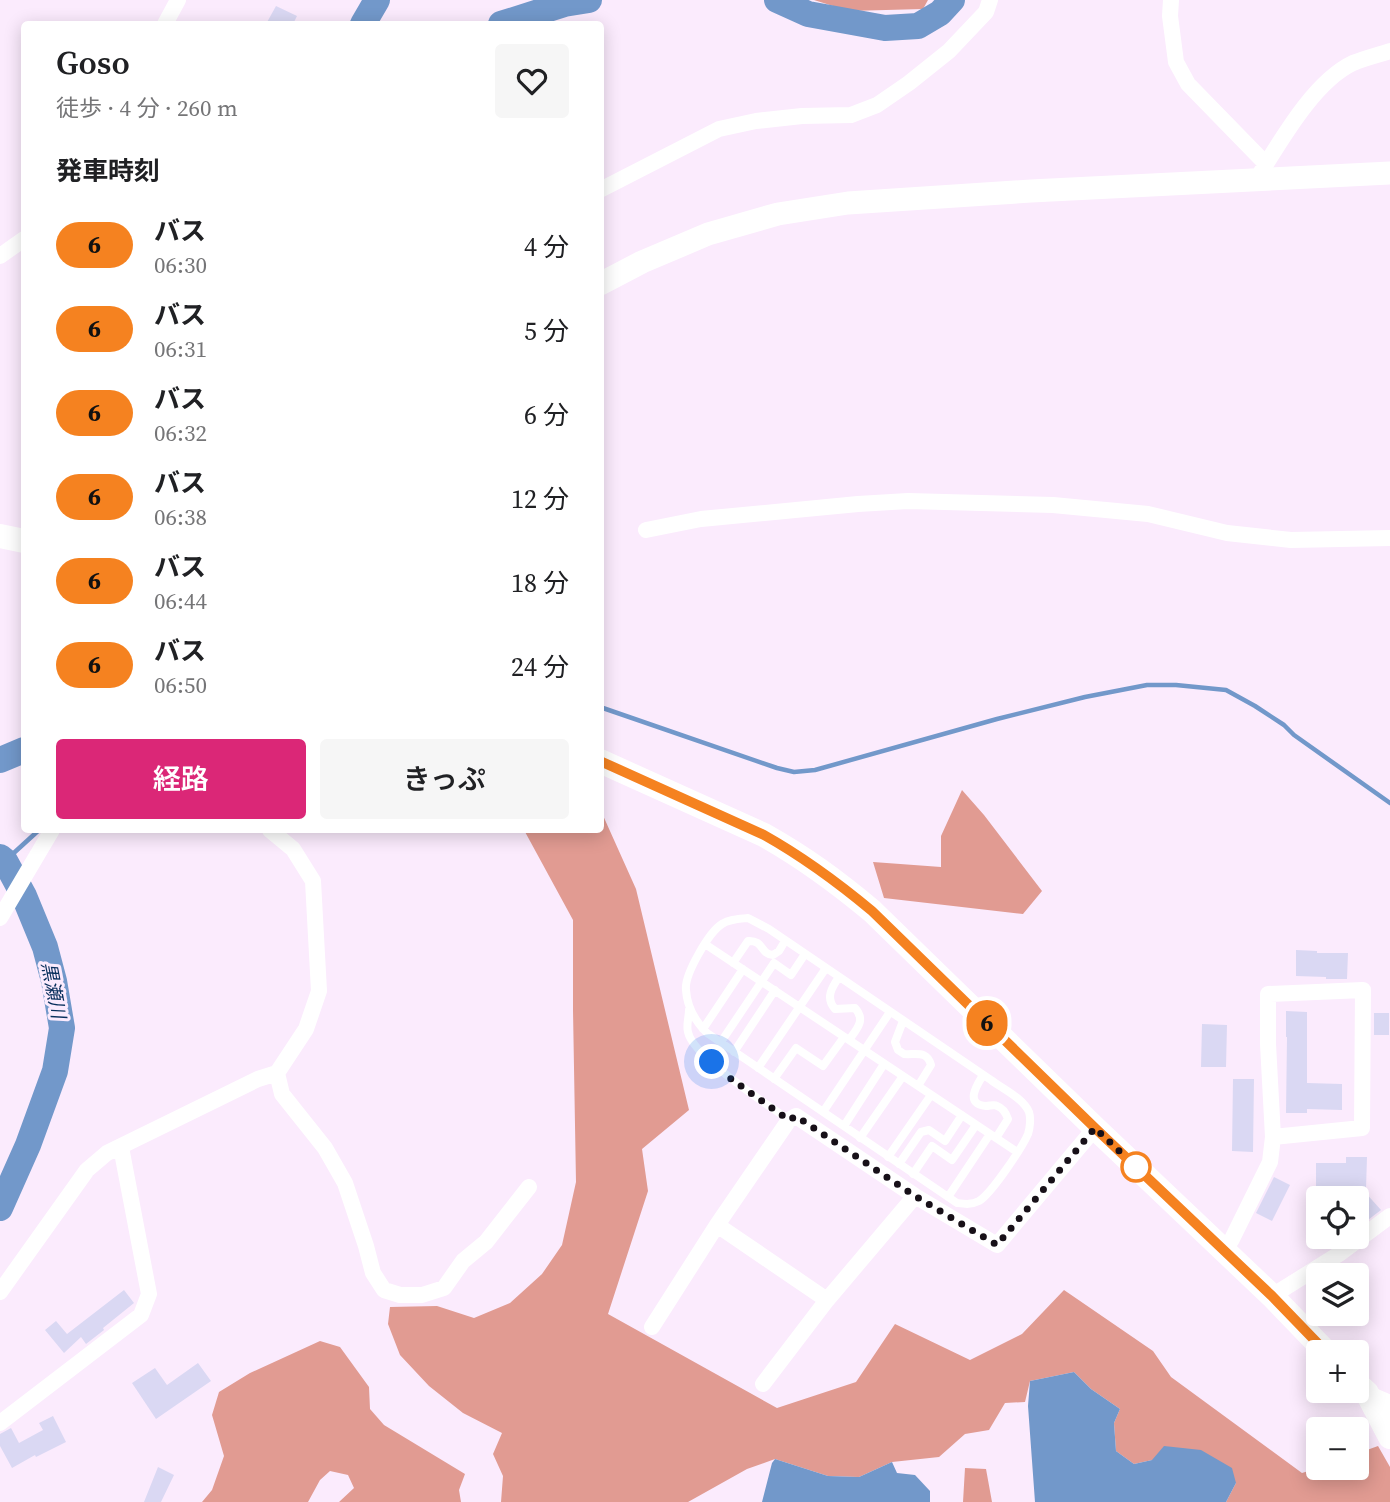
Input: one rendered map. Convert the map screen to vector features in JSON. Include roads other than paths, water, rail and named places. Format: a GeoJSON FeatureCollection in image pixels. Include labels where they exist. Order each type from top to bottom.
{"type":"FeatureCollection","features":[{"type":"Feature","properties":{"kind":"main road"},"geometry":{"type":"LineString","coordinates":[[0,536],[21,540]]}},
{"type":"Feature","properties":{"kind":"main road"},"geometry":{"type":"LineString","coordinates":[[604,763],[764,835],[835,880],[872,911],[1314,1340]]}},
{"type":"Feature","properties":{"kind":"main road"},"geometry":{"type":"LineString","coordinates":[[1369,1400],[1390,1437]]}},
{"type":"Feature","properties":{"kind":"street"},"geometry":{"type":"LineString","coordinates":[[167,21],[178,0]]}},
{"type":"Feature","properties":{"kind":"street"},"geometry":{"type":"LineString","coordinates":[[604,188],[719,129],[755,121],[802,116],[851,115],[877,105],[949,51],[986,12],[990,0]]}},
{"type":"Feature","properties":{"kind":"street"},"geometry":{"type":"LineString","coordinates":[[1171,0],[1170,16],[1176,62],[1188,84],[1261,172]]}},
{"type":"Feature","properties":{"kind":"street"},"geometry":{"type":"LineString","coordinates":[[1261,172],[1310,100],[1338,72],[1353,63],[1390,51]]}},
{"type":"Feature","properties":{"kind":"street"},"geometry":{"type":"LineString","coordinates":[[604,282],[708,233],[778,214],[825,206],[1261,172],[1390,173]]}},
{"type":"Feature","properties":{"kind":"street"},"geometry":{"type":"LineString","coordinates":[[0,256],[21,241]]}},
{"type":"Feature","properties":{"kind":"street"},"geometry":{"type":"LineString","coordinates":[[646,530],[701,519],[908,501],[1053,505],[1148,514],[1227,533],[1291,540],[1390,538]]}},
{"type":"Feature","properties":{"kind":"street"},"geometry":{"type":"LineString","coordinates":[[0,918],[50,833]]}},
{"type":"Feature","properties":{"kind":"street"},"geometry":{"type":"LineString","coordinates":[[0,1292],[87,1170],[107,1153],[258,1079],[277,1073],[306,1028],[319,991],[313,881],[293,849],[274,833]]}},
{"type":"Feature","properties":{"kind":"street"},"geometry":{"type":"LineString","coordinates":[[1224,1251],[1270,1162],[1273,1137],[1268,994],[1363,990],[1362,1128],[1273,1137]]}},
{"type":"Feature","properties":{"kind":"street"},"geometry":{"type":"LineString","coordinates":[[277,1073],[282,1094],[325,1148],[345,1183],[373,1273],[384,1290],[400,1295],[422,1295],[444,1288],[463,1261],[485,1242],[529,1187]]}},
{"type":"Feature","properties":{"kind":"street"},"geometry":{"type":"LineString","coordinates":[[652,1327],[717,1224],[789,1120],[796,1116],[915,1196],[997,1245],[1095,1128]]}},
{"type":"Feature","properties":{"kind":"street"},"geometry":{"type":"LineString","coordinates":[[0,1423],[141,1315],[149,1294],[121,1147]]}},
{"type":"Feature","properties":{"kind":"street"},"geometry":{"type":"LineString","coordinates":[[763,1384],[827,1300],[915,1196]]}},
{"type":"Feature","properties":{"kind":"street"},"geometry":{"type":"LineString","coordinates":[[1272,1296],[1339,1254],[1390,1216]]}},
{"type":"Feature","properties":{"kind":"street"},"geometry":{"type":"LineString","coordinates":[[717,1224],[827,1300]]}},
{"type":"Feature","properties":{"kind":"street"},"geometry":{"type":"LineString","coordinates":[[1369,1392],[1390,1403]]}},
{"type":"Feature","properties":{"kind":"lane"},"geometry":{"type":"LineString","coordinates":[[748,918],[769,929],[1024,1105],[1029,1113],[1029,1133],[987,1195],[977,1202],[957,1203],[703,1029],[694,1019],[685,989],[687,979],[705,944],[722,923],[748,918]]}},
{"type":"Feature","properties":{"kind":"lane"},"geometry":{"type":"LineString","coordinates":[[733,962],[748,941],[759,943],[765,952],[774,955],[785,941]]}},
{"type":"Feature","properties":{"kind":"lane"},"geometry":{"type":"LineString","coordinates":[[705,944],[1017,1152]]}},
{"type":"Feature","properties":{"kind":"lane"},"geometry":{"type":"LineString","coordinates":[[720,1042],[774,963],[792,975],[805,954]]}},
{"type":"Feature","properties":{"kind":"lane"},"geometry":{"type":"LineString","coordinates":[[758,1068],[826,968]]}},
{"type":"Feature","properties":{"kind":"lane"},"geometry":{"type":"LineString","coordinates":[[703,1029],[743,969]]}},
{"type":"Feature","properties":{"kind":"lane"},"geometry":{"type":"LineString","coordinates":[[774,1079],[796,1048],[823,1066],[860,1025],[861,1019],[855,1008],[835,1009],[830,1004],[832,988],[839,977]]}},
{"type":"Feature","properties":{"kind":"lane"},"geometry":{"type":"LineString","coordinates":[[734,1052],[775,990]]}},
{"type":"Feature","properties":{"kind":"lane"},"geometry":{"type":"LineString","coordinates":[[690,1007],[687,1031],[694,1045],[731,1079],[789,1120]]}},
{"type":"Feature","properties":{"kind":"lane"},"geometry":{"type":"LineString","coordinates":[[823,1112],[890,1012]]}},
{"type":"Feature","properties":{"kind":"lane"},"geometry":{"type":"LineString","coordinates":[[903,1021],[895,1042],[898,1050],[904,1054],[923,1054],[931,1065],[918,1086]]}},
{"type":"Feature","properties":{"kind":"lane"},"geometry":{"type":"LineString","coordinates":[[844,1126],[884,1063]]}},
{"type":"Feature","properties":{"kind":"lane"},"geometry":{"type":"LineString","coordinates":[[948,1197],[1008,1119],[1006,1113],[996,1105],[982,1106],[976,1101],[974,1090],[983,1075]]}},
{"type":"Feature","properties":{"kind":"lane"},"geometry":{"type":"LineString","coordinates":[[860,1138],[903,1076]]}},
{"type":"Feature","properties":{"kind":"lane"},"geometry":{"type":"LineString","coordinates":[[888,1157],[931,1095]]}},
{"type":"Feature","properties":{"kind":"lane"},"geometry":{"type":"LineString","coordinates":[[899,1164],[921,1132],[929,1130],[945,1141],[962,1115]]}},
{"type":"Feature","properties":{"kind":"lane"},"geometry":{"type":"LineString","coordinates":[[913,1174],[932,1146],[953,1160],[976,1125]]}},
{"type":"Feature","properties":{"kind":"water"},"geometry":{"type":"Polygon","coordinates":[[[1074,1372],[1091,1389],[1120,1409],[1114,1423],[1116,1451],[1134,1464],[1152,1460],[1164,1446],[1201,1450],[1232,1468],[1236,1483],[1226,1502],[1035,1502],[1028,1406],[1030,1381],[1074,1372]]]}},
{"type":"Feature","properties":{"kind":"water"},"geometry":{"type":"Polygon","coordinates":[[[775,1459],[828,1476],[859,1477],[892,1462],[897,1473],[915,1475],[930,1491],[930,1502],[762,1502],[775,1459]]]}},
{"type":"Feature","properties":{"kind":"waterway"},"geometry":{"type":"LineString","coordinates":[[365,21],[377,0]]}},
{"type":"Feature","properties":{"kind":"waterway"},"geometry":{"type":"LineString","coordinates":[[510,21],[564,4],[589,0]]}},
{"type":"Feature","properties":{"kind":"waterway"},"geometry":{"type":"LineString","coordinates":[[777,0],[808,14],[885,28],[918,26],[940,13],[952,0]]}},
{"type":"Feature","properties":{"kind":"waterway"},"geometry":{"type":"LineString","coordinates":[[604,708],[794,772],[815,770],[1085,697],[1147,685],[1226,690],[1284,725],[1294,735],[1390,803]]}},
{"type":"Feature","properties":{"kind":"waterway"},"geometry":{"type":"LineString","coordinates":[[0,760],[21,751]]}},
{"type":"Feature","properties":{"kind":"waterway"},"geometry":{"type":"LineString","coordinates":[[5,861],[36,833]]}},
{"type":"Feature","properties":{"kind":"waterway","name":"黒瀬川"},"geometry":{"type":"LineString","coordinates":[[0,857],[5,861],[24,896],[45,947],[62,1028],[55,1071],[28,1145],[0,1208]]}}]}
